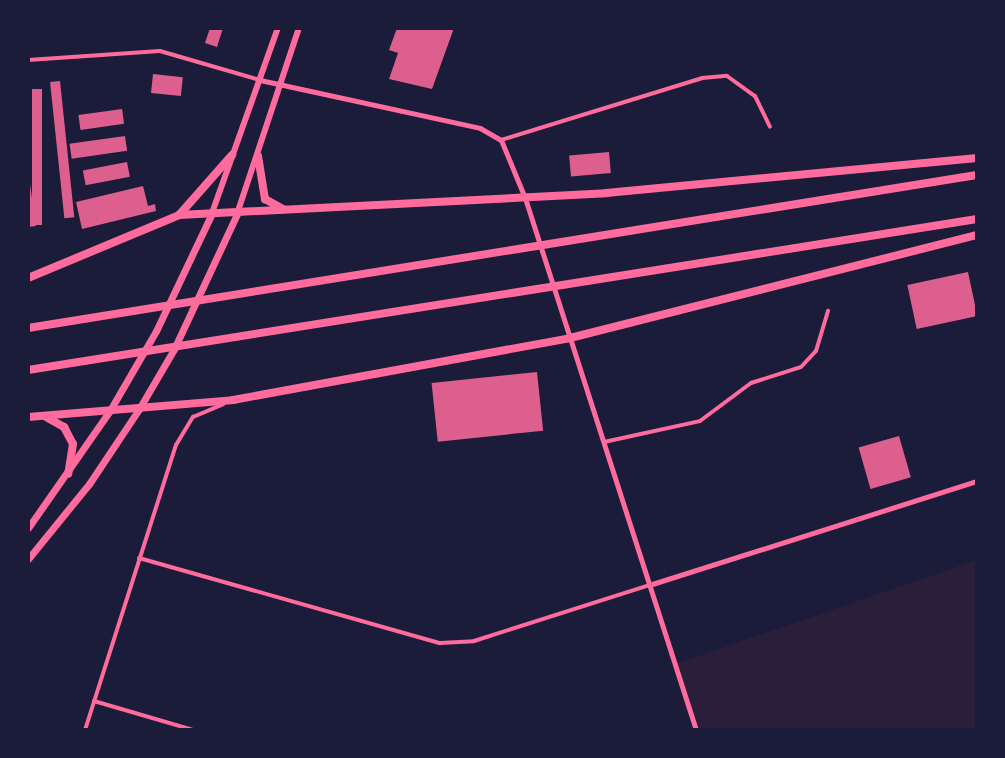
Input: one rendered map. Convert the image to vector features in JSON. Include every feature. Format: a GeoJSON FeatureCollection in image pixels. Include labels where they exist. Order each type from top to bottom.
{"type":"FeatureCollection","features":[{"type":"Feature","properties":{"kind":"highway"},"geometry":{"type":"LineString","coordinates":[[179,215],[232,155]]}},
{"type":"Feature","properties":{"kind":"highway"},"geometry":{"type":"LineString","coordinates":[[258,156],[265,199],[291,212]]}},
{"type":"Feature","properties":{"kind":"highway"},"geometry":{"type":"LineString","coordinates":[[28,278],[179,215],[291,212],[525,198],[977,158]]}},
{"type":"Feature","properties":{"kind":"highway"},"geometry":{"type":"LineString","coordinates":[[28,328],[977,175]]}},
{"type":"Feature","properties":{"kind":"highway"},"geometry":{"type":"LineString","coordinates":[[28,370],[503,297],[977,219]]}},
{"type":"Feature","properties":{"kind":"highway"},"geometry":{"type":"LineString","coordinates":[[28,417],[233,400],[570,338],[977,235]]}},
{"type":"Feature","properties":{"kind":"highway"},"geometry":{"type":"LineString","coordinates":[[42,415],[57,421],[69,434],[73,455],[68,474]]}},
{"type":"Feature","properties":{"kind":"main road"},"geometry":{"type":"LineString","coordinates":[[28,528],[109,412],[156,331],[212,213],[278,28]]}},
{"type":"Feature","properties":{"kind":"main road"},"geometry":{"type":"LineString","coordinates":[[28,559],[89,484],[174,349],[237,214],[283,85],[299,28]]}},
{"type":"Feature","properties":{"kind":"street"},"geometry":{"type":"LineString","coordinates":[[28,60],[160,51],[260,80],[480,128],[501,140],[525,198],[696,730]]}},
{"type":"Feature","properties":{"kind":"street"},"geometry":{"type":"LineString","coordinates":[[501,140],[702,78],[734,80],[755,96],[770,127]]}},
{"type":"Feature","properties":{"kind":"street"},"geometry":{"type":"LineString","coordinates":[[604,442],[700,421],[751,383],[801,367],[816,351],[828,311]]}},
{"type":"Feature","properties":{"kind":"street"},"geometry":{"type":"LineString","coordinates":[[85,730],[176,445],[193,417],[233,400]]}},
{"type":"Feature","properties":{"kind":"street"},"geometry":{"type":"LineString","coordinates":[[139,558],[440,643],[474,641],[977,481]]}},
{"type":"Feature","properties":{"kind":"street"},"geometry":{"type":"LineString","coordinates":[[94,701],[193,730]]}},
{"type":"Feature","properties":{"kind":"shaded area"},"geometry":{"type":"Polygon","coordinates":[[[977,560],[977,730],[697,730],[675,664],[977,560]]]}},
{"type":"Feature","properties":{"kind":"building"},"geometry":{"type":"Polygon","coordinates":[[[210,28],[223,28],[217,47],[205,43],[210,28]]]}},
{"type":"Feature","properties":{"kind":"building"},"geometry":{"type":"Polygon","coordinates":[[[397,28],[454,28],[432,89],[389,79],[398,53],[389,50],[397,28]]]}},
{"type":"Feature","properties":{"kind":"building"},"geometry":{"type":"Polygon","coordinates":[[[153,74],[183,77],[181,96],[151,93],[153,74]]]}},
{"type":"Feature","properties":{"kind":"building"},"geometry":{"type":"Polygon","coordinates":[[[60,81],[74,217],[64,218],[50,82],[60,81]]]}},
{"type":"Feature","properties":{"kind":"building"},"geometry":{"type":"Polygon","coordinates":[[[32,89],[42,89],[42,225],[32,225],[32,89]]]}},
{"type":"Feature","properties":{"kind":"building"},"geometry":{"type":"Polygon","coordinates":[[[122,109],[124,124],[81,130],[78,115],[122,109]]]}},
{"type":"Feature","properties":{"kind":"building"},"geometry":{"type":"Polygon","coordinates":[[[125,136],[127,151],[72,159],[70,144],[125,136]]]}},
{"type":"Feature","properties":{"kind":"building"},"geometry":{"type":"Polygon","coordinates":[[[609,152],[611,173],[571,176],[569,155],[609,152]]]}},
{"type":"Feature","properties":{"kind":"building"},"geometry":{"type":"Polygon","coordinates":[[[127,162],[130,177],[86,185],[83,171],[127,162]]]}},
{"type":"Feature","properties":{"kind":"building"},"geometry":{"type":"Polygon","coordinates":[[[28,170],[36,226],[28,227],[28,170]]]}},
{"type":"Feature","properties":{"kind":"building"},"geometry":{"type":"Polygon","coordinates":[[[143,186],[148,206],[155,204],[156,211],[82,229],[76,202],[143,186]]]}},
{"type":"Feature","properties":{"kind":"building"},"geometry":{"type":"Polygon","coordinates":[[[968,272],[977,316],[917,329],[907,285],[968,272]]]}},
{"type":"Feature","properties":{"kind":"building"},"geometry":{"type":"Polygon","coordinates":[[[537,372],[543,431],[438,442],[432,383],[537,372]]]}},
{"type":"Feature","properties":{"kind":"building"},"geometry":{"type":"Polygon","coordinates":[[[899,436],[911,477],[870,489],[859,448],[899,436]]]}}]}
